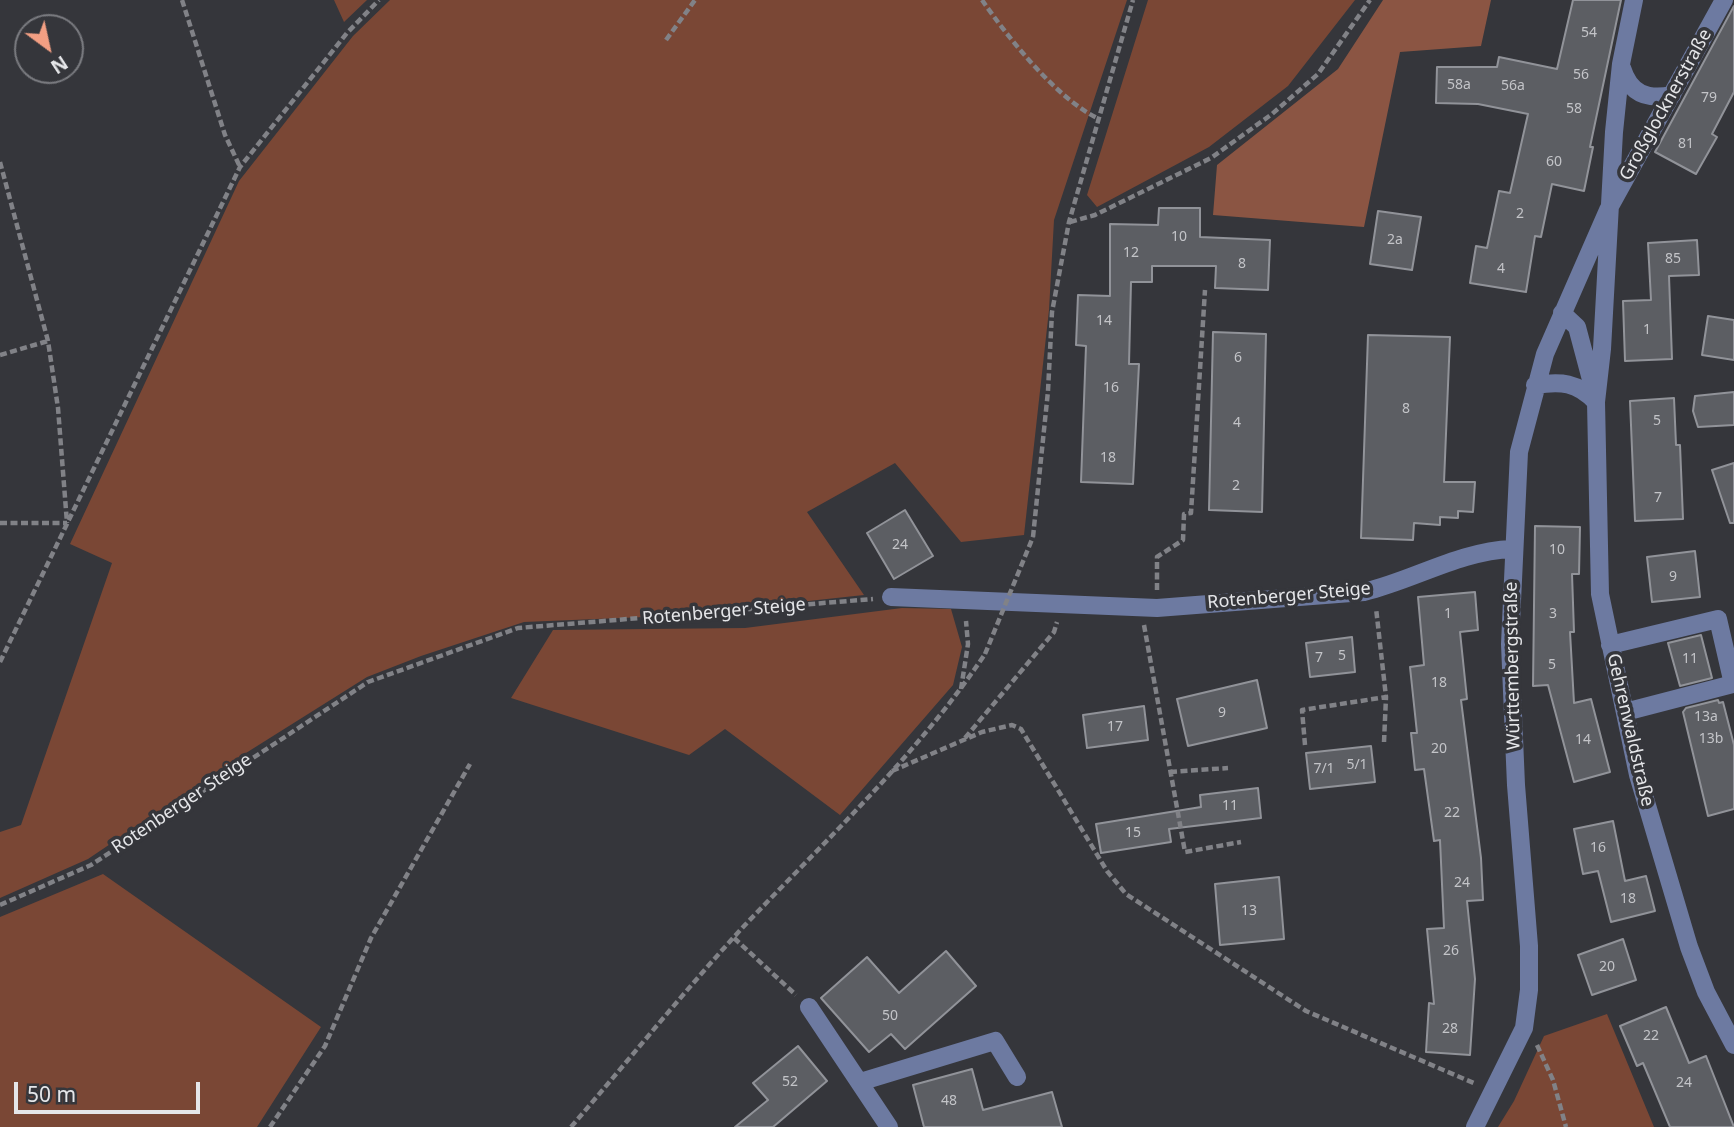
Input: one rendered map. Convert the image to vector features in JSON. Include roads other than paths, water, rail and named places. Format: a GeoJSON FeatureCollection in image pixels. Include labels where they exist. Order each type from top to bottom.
{"type":"FeatureCollection","features":[{"type":"Feature","properties":{"kind":"street","name":"Gehrenwaldstraße"},"geometry":{"type":"LineString","coordinates":[[1634,0],[1621,64],[1608,210],[1602,349],[1596,401],[1600,594],[1638,775],[1689,947],[1706,992],[1734,1045]]}},
{"type":"Feature","properties":{"kind":"street","name":"Großglocknerstraße"},"geometry":{"type":"LineString","coordinates":[[1608,210],[1724,0]]}},
{"type":"Feature","properties":{"kind":"street"},"geometry":{"type":"LineString","coordinates":[[1621,64],[1626,82],[1636,92],[1653,99],[1672,95]]}},
{"type":"Feature","properties":{"kind":"street","name":"Württembergstraße"},"geometry":{"type":"LineString","coordinates":[[1475,1127],[1524,1028],[1529,946],[1516,785],[1510,644],[1512,549],[1519,452],[1535,385],[1562,313],[1608,210]]}},
{"type":"Feature","properties":{"kind":"street","name":"Gehrenwaldstraße"},"geometry":{"type":"LineString","coordinates":[[1562,313],[1577,327],[1596,401]]}},
{"type":"Feature","properties":{"kind":"street"},"geometry":{"type":"LineString","coordinates":[[1535,385],[1555,382],[1575,384],[1596,401]]}},
{"type":"Feature","properties":{"kind":"street","name":"Rotenberger Steige"},"geometry":{"type":"LineString","coordinates":[[891,597],[1149,608],[1373,589],[1488,550],[1512,549]]}},
{"type":"Feature","properties":{"kind":"street"},"geometry":{"type":"LineString","coordinates":[[1611,645],[1718,619],[1733,684],[1625,712]]}},
{"type":"Feature","properties":{"kind":"street"},"geometry":{"type":"LineString","coordinates":[[809,1007],[889,1127]]}},
{"type":"Feature","properties":{"kind":"street"},"geometry":{"type":"LineString","coordinates":[[860,1082],[995,1041],[1017,1077]]}}]}
